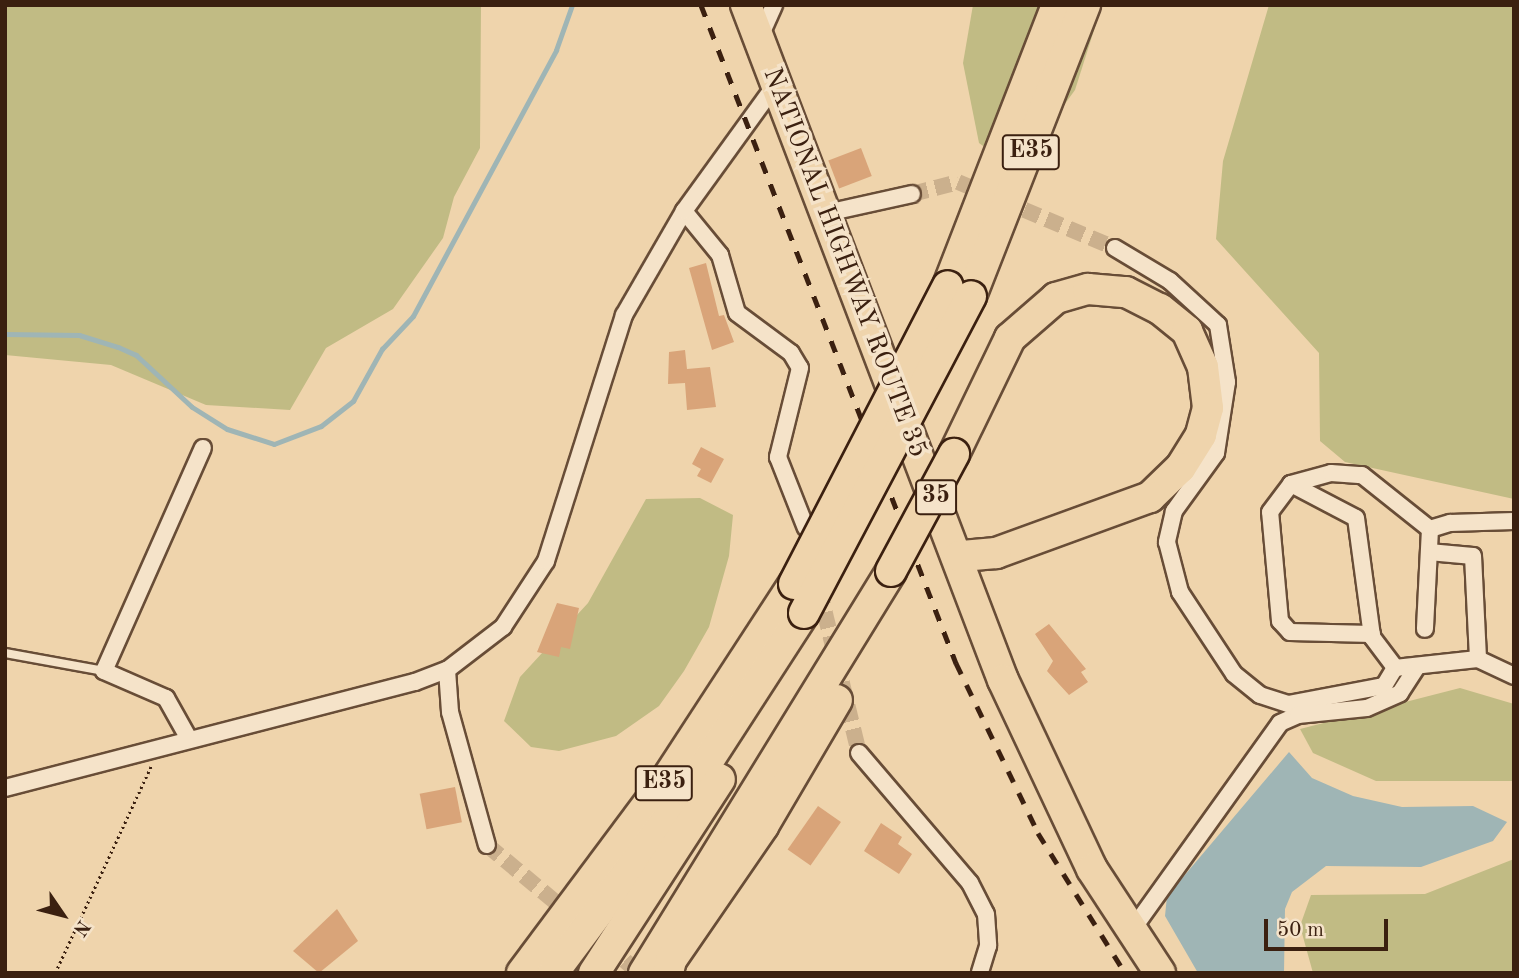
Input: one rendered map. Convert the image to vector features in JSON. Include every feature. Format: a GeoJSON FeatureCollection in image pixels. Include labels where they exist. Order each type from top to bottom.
{"type":"FeatureCollection","features":[{"type":"Feature","properties":{"kind":"highway","name":"NATIONAL HIGHWAY ROUTE 35"},"geometry":{"type":"LineString","coordinates":[[746,5],[773,88],[959,556],[1003,680],[1048,782],[1092,869],[1160,973]]}},
{"type":"Feature","properties":{"kind":"highway","name":"E35"},"geometry":{"type":"LineString","coordinates":[[522,973],[660,788],[794,584],[960,291],[1057,5]]}},
{"type":"Feature","properties":{"kind":"highway","name":"E35"},"geometry":{"type":"LineString","coordinates":[[552,973],[688,792],[839,556],[960,291],[1085,5]]}},
{"type":"Feature","properties":{"kind":"highway"},"geometry":{"type":"LineString","coordinates":[[668,973],[671,960],[818,736],[897,574],[959,458],[1010,338],[1056,298],[1088,289],[1126,292],[1160,309],[1187,331],[1203,367],[1208,408],[1201,435],[1180,468],[1150,497],[996,553],[959,556]]}},
{"type":"Feature","properties":{"kind":"highway"},"geometry":{"type":"LineString","coordinates":[[644,973],[897,574]]}},
{"type":"Feature","properties":{"kind":"highway"},"geometry":{"type":"LineString","coordinates":[[594,973],[723,774],[804,613]]}},
{"type":"Feature","properties":{"kind":"highway"},"geometry":{"type":"LineString","coordinates":[[517,973],[557,929]]}},
{"type":"Feature","properties":{"kind":"street"},"geometry":{"type":"LineString","coordinates":[[759,39],[774,5]]}},
{"type":"Feature","properties":{"kind":"street"},"geometry":{"type":"LineString","coordinates":[[5,788],[156,750],[447,670],[503,627],[546,561],[624,315],[684,211],[773,88]]}},
{"type":"Feature","properties":{"kind":"street"},"geometry":{"type":"LineString","coordinates":[[822,214],[912,194]]}},
{"type":"Feature","properties":{"kind":"street"},"geometry":{"type":"LineString","coordinates":[[684,211],[720,255],[737,313],[791,353],[800,368],[778,457],[806,528]]}},
{"type":"Feature","properties":{"kind":"street"},"geometry":{"type":"LineString","coordinates":[[1115,248],[1202,305],[1221,335],[1227,382],[1216,453],[1174,511],[1167,542],[1180,592],[1234,674],[1260,695],[1288,704],[1384,686],[1395,667]]}},
{"type":"Feature","properties":{"kind":"street"},"geometry":{"type":"LineString","coordinates":[[189,739],[166,698],[104,671],[203,447]]}},
{"type":"Feature","properties":{"kind":"street"},"geometry":{"type":"LineString","coordinates":[[1372,634],[1290,632],[1279,621],[1270,512],[1291,484],[1331,473],[1362,475],[1430,529]]}},
{"type":"Feature","properties":{"kind":"street"},"geometry":{"type":"LineString","coordinates":[[1291,484],[1356,517],[1372,634],[1395,667]]}},
{"type":"Feature","properties":{"kind":"street"},"geometry":{"type":"LineString","coordinates":[[1430,529],[1450,523],[1514,521]]}},
{"type":"Feature","properties":{"kind":"street"},"geometry":{"type":"LineString","coordinates":[[1425,629],[1430,529]]}},
{"type":"Feature","properties":{"kind":"street"},"geometry":{"type":"LineString","coordinates":[[1429,552],[1473,556],[1478,659]]}},
{"type":"Feature","properties":{"kind":"street"},"geometry":{"type":"LineString","coordinates":[[1395,667],[1417,667],[1478,659],[1514,676]]}},
{"type":"Feature","properties":{"kind":"street"},"geometry":{"type":"LineString","coordinates":[[1132,930],[1280,723],[1298,715],[1367,708],[1401,693],[1417,667]]}},
{"type":"Feature","properties":{"kind":"street"},"geometry":{"type":"LineString","coordinates":[[447,670],[450,712],[487,845]]}},
{"type":"Feature","properties":{"kind":"street"},"geometry":{"type":"LineString","coordinates":[[859,753],[970,883],[986,914],[988,946],[980,973]]}},
{"type":"Feature","properties":{"kind":"lane"},"geometry":{"type":"LineString","coordinates":[[5,653],[104,671]]}},
{"type":"Feature","properties":{"kind":"path"},"geometry":{"type":"LineString","coordinates":[[55,973],[156,750]]}},
{"type":"Feature","properties":{"kind":"shaded area"},"geometry":{"type":"Polygon","coordinates":[[[5,5],[481,5],[480,148],[454,197],[443,238],[393,309],[326,348],[290,410],[206,405],[111,365],[5,355],[5,5]]]}},
{"type":"Feature","properties":{"kind":"shaded area"},"geometry":{"type":"Polygon","coordinates":[[[973,5],[1102,5],[1075,90],[1033,148],[1004,161],[979,143],[963,63],[973,5]]]}},
{"type":"Feature","properties":{"kind":"shaded area"},"geometry":{"type":"Polygon","coordinates":[[[1269,5],[1514,5],[1514,499],[1345,462],[1320,441],[1319,353],[1216,239],[1223,161],[1269,5]]]}},
{"type":"Feature","properties":{"kind":"shaded area"},"geometry":{"type":"Polygon","coordinates":[[[700,498],[733,515],[729,556],[709,627],[684,671],[659,706],[616,736],[559,751],[531,747],[504,721],[520,677],[588,603],[646,499],[700,498]]]}},
{"type":"Feature","properties":{"kind":"shaded area"},"geometry":{"type":"Polygon","coordinates":[[[1460,688],[1514,704],[1514,781],[1376,781],[1313,753],[1300,729],[1460,688]]]}},
{"type":"Feature","properties":{"kind":"shaded area"},"geometry":{"type":"Polygon","coordinates":[[[1289,752],[1312,778],[1353,796],[1402,807],[1473,806],[1507,822],[1493,841],[1421,867],[1326,866],[1292,892],[1285,909],[1284,973],[1198,973],[1165,916],[1167,896],[1289,752]]]}},
{"type":"Feature","properties":{"kind":"shaded area"},"geometry":{"type":"Polygon","coordinates":[[[1514,859],[1514,973],[1313,973],[1300,926],[1311,895],[1425,894],[1514,859]]]}},
{"type":"Feature","properties":{"kind":"building"},"geometry":{"type":"Polygon","coordinates":[[[861,148],[872,176],[839,189],[828,161],[861,148]]]}},
{"type":"Feature","properties":{"kind":"building"},"geometry":{"type":"Polygon","coordinates":[[[706,263],[719,316],[724,315],[734,342],[712,350],[689,268],[706,263]]]}},
{"type":"Feature","properties":{"kind":"building"},"geometry":{"type":"Polygon","coordinates":[[[685,350],[687,369],[710,367],[716,407],[687,410],[685,383],[668,384],[669,352],[685,350]]]}},
{"type":"Feature","properties":{"kind":"building"},"geometry":{"type":"Polygon","coordinates":[[[701,447],[724,459],[711,483],[697,476],[701,469],[692,464],[701,447]]]}},
{"type":"Feature","properties":{"kind":"building"},"geometry":{"type":"Polygon","coordinates":[[[557,603],[579,608],[570,649],[561,647],[559,657],[537,652],[557,603]]]}},
{"type":"Feature","properties":{"kind":"building"},"geometry":{"type":"Polygon","coordinates":[[[1049,624],[1086,669],[1081,672],[1088,682],[1069,695],[1047,671],[1053,661],[1035,634],[1049,624]]]}},
{"type":"Feature","properties":{"kind":"building"},"geometry":{"type":"Polygon","coordinates":[[[455,787],[462,822],[427,829],[420,794],[455,787]]]}},
{"type":"Feature","properties":{"kind":"building"},"geometry":{"type":"Polygon","coordinates":[[[818,806],[841,822],[811,865],[788,849],[818,806]]]}},
{"type":"Feature","properties":{"kind":"building"},"geometry":{"type":"Polygon","coordinates":[[[881,823],[902,837],[898,844],[912,854],[899,874],[864,851],[881,823]]]}},
{"type":"Feature","properties":{"kind":"building"},"geometry":{"type":"Polygon","coordinates":[[[337,909],[358,941],[319,973],[293,951],[337,909]]]}},
{"type":"Feature","properties":{"kind":"waterway"},"geometry":{"type":"LineString","coordinates":[[5,334],[79,335],[118,347],[136,355],[192,407],[227,429],[274,444],[321,426],[353,401],[382,349],[413,316],[556,50],[572,5]]}},
{"type":"Feature","properties":{"kind":"tunnel"},"geometry":{"type":"LineString","coordinates":[[912,194],[958,182],[1115,248]]}},
{"type":"Feature","properties":{"kind":"tunnel"},"geometry":{"type":"LineString","coordinates":[[819,589],[859,753]]}},
{"type":"Feature","properties":{"kind":"tunnel"},"geometry":{"type":"LineString","coordinates":[[487,845],[571,915]]}},
{"type":"Feature","properties":{"kind":"tunnel"},"geometry":{"type":"LineString","coordinates":[[607,945],[639,973]]}},
{"type":"Feature","properties":{"kind":"railway"},"geometry":{"type":"LineString","coordinates":[[701,5],[956,663],[1038,833],[1125,973]]}}]}
